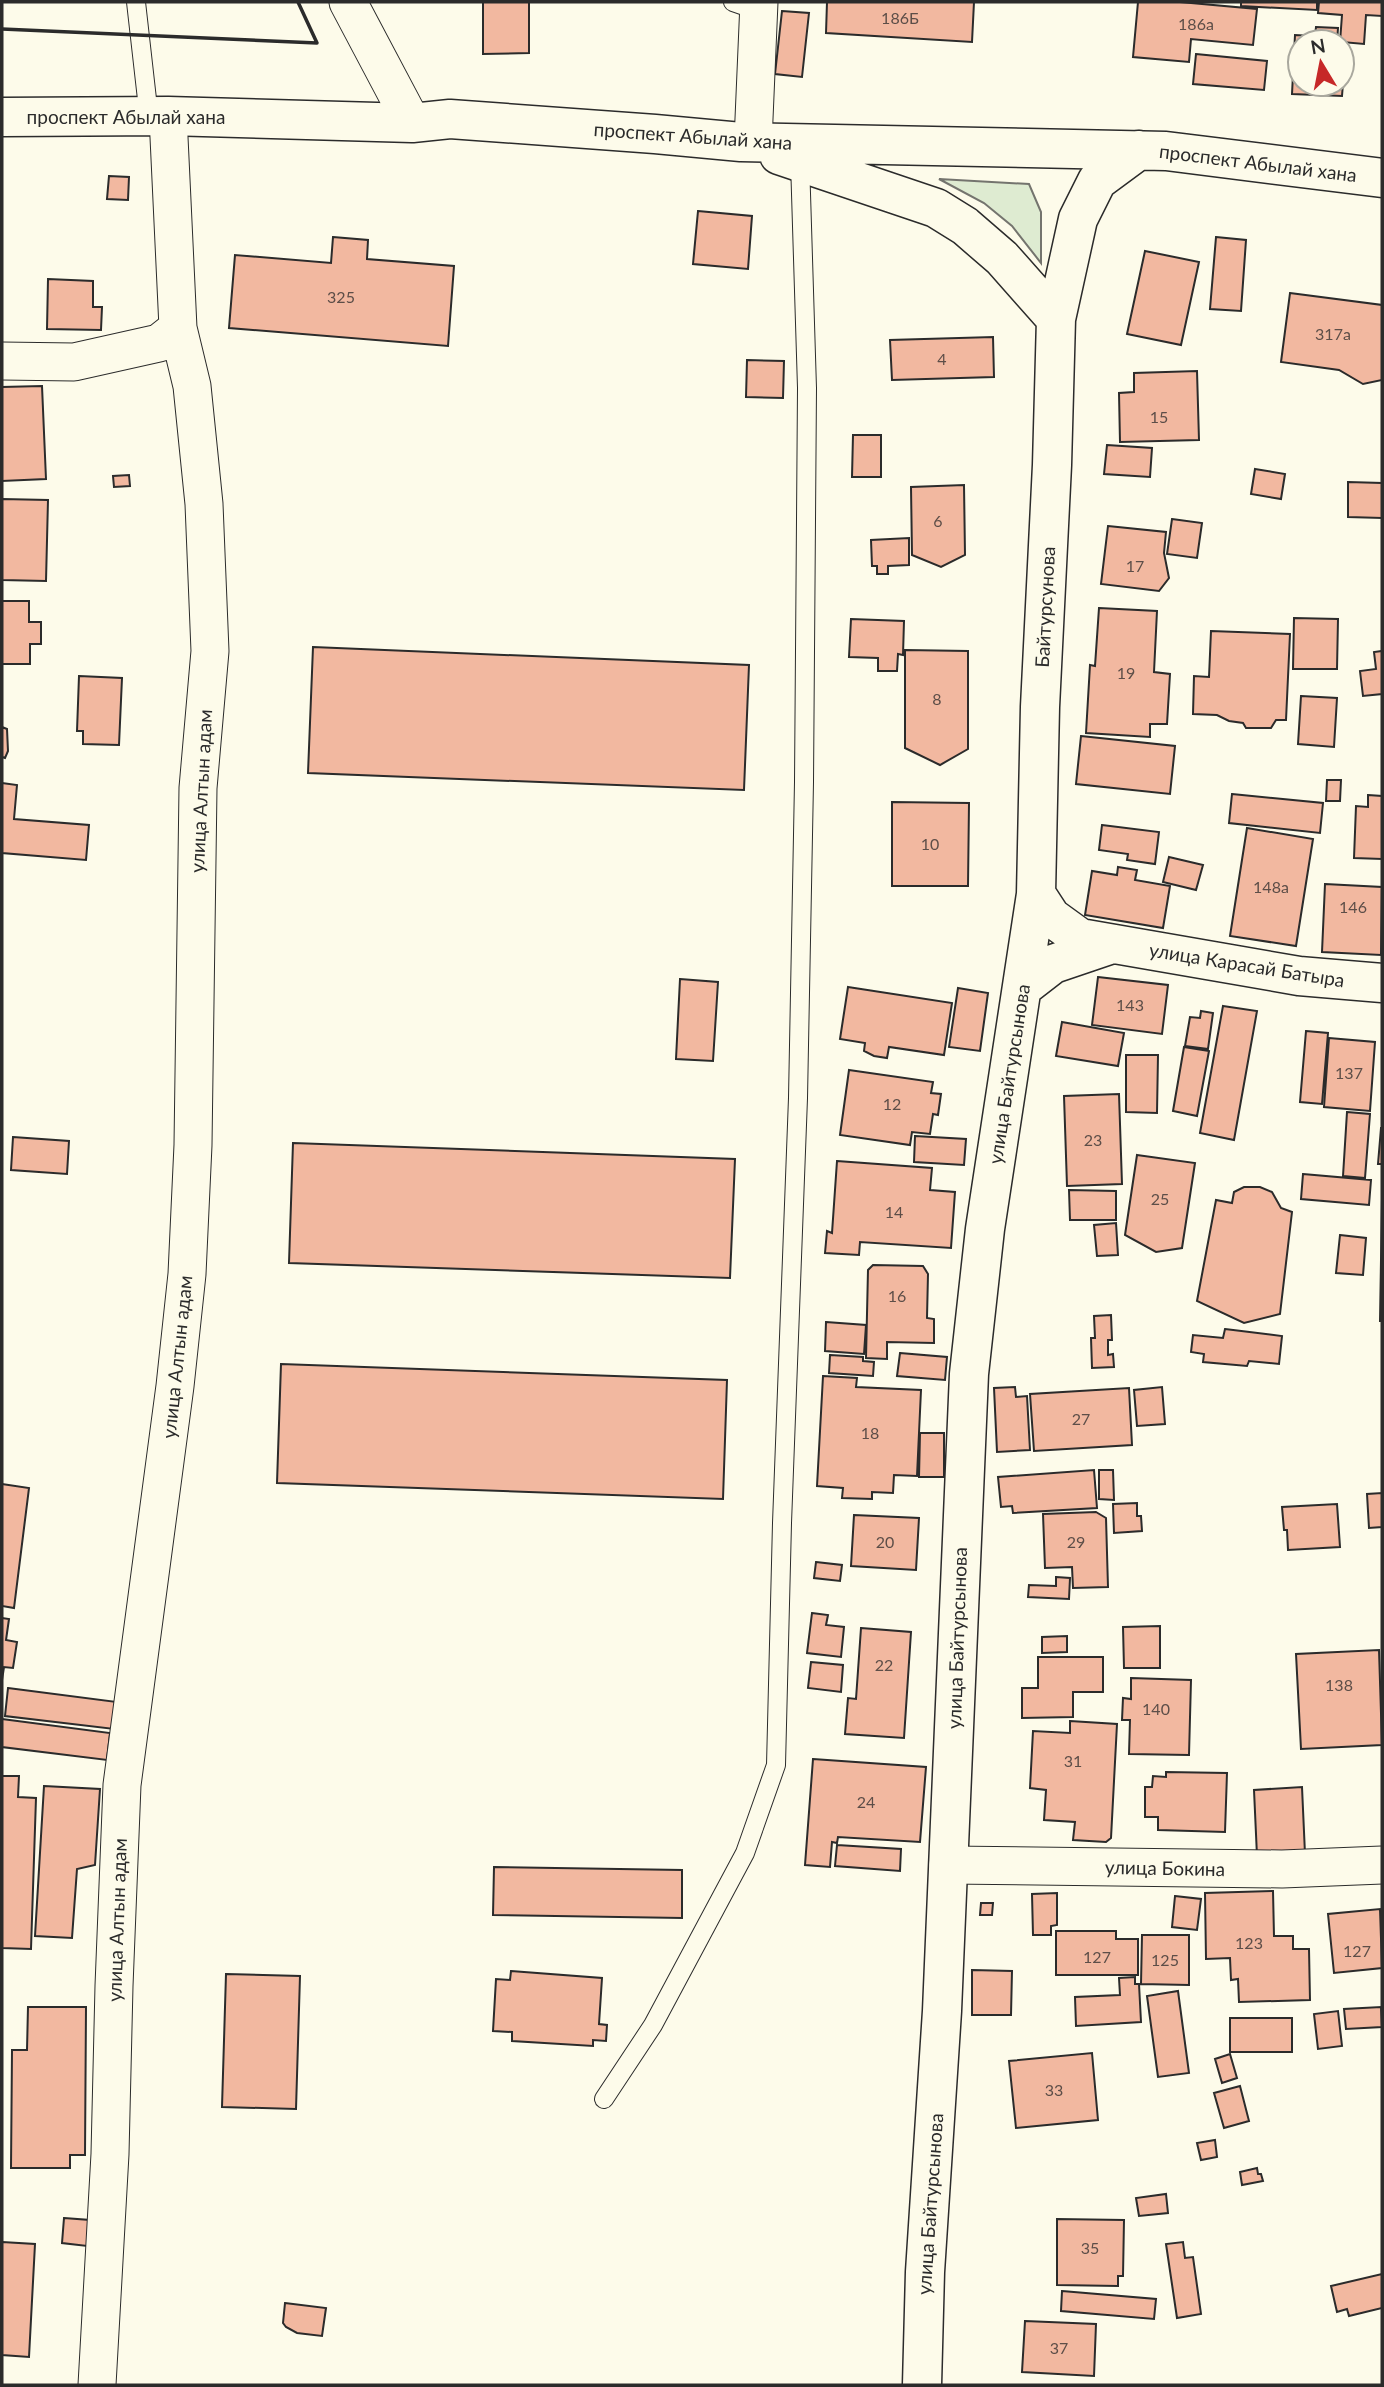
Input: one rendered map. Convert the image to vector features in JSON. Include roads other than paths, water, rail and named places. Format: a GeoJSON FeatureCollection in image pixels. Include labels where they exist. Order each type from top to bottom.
{"type":"FeatureCollection","features":[{"type":"Feature","properties":{"kind":"main road","name":"проспект Абылай хана"},"geometry":{"type":"LineString","coordinates":[[2,117],[158,116],[412,123],[450,119],[747,142],[1166,151],[1382,178]]}},
{"type":"Feature","properties":{"kind":"main road"},"geometry":{"type":"LineString","coordinates":[[747,142],[936,208],[965,226],[1002,258],[1056,320]]}},
{"type":"Feature","properties":{"kind":"main road","name":"Байтурсунова"},"geometry":{"type":"LineString","coordinates":[[1036,894],[1040,708],[1056,320],[1078,219],[1097,181],[1139,150]]}},
{"type":"Feature","properties":{"kind":"main road","name":"улица Карасай Батыра"},"geometry":{"type":"LineString","coordinates":[[1036,894],[1051,917],[1080,938],[1299,976],[1382,983]]}},
{"type":"Feature","properties":{"kind":"main road","name":"улица Байтурсынова"},"geometry":{"type":"LineString","coordinates":[[922,2385],[925,2272],[942,2011],[969,1374],[985,1229],[1036,894]]}},
{"type":"Feature","properties":{"kind":"main road"},"geometry":{"type":"LineString","coordinates":[[1022,988],[1053,964],[1112,944]]}},
{"type":"Feature","properties":{"kind":"street"},"geometry":{"type":"LineString","coordinates":[[348,2],[412,123]]}},
{"type":"Feature","properties":{"kind":"street"},"geometry":{"type":"LineString","coordinates":[[747,142],[750,5]]}},
{"type":"Feature","properties":{"kind":"street","name":"улица Алтын адам"},"geometry":{"type":"LineString","coordinates":[[97,2385],[110,2154],[122,1785],[175,1386],[187,1274],[193,1145],[198,788],[210,651],[203,491],[192,386],[178,328],[158,116]]}},
{"type":"Feature","properties":{"kind":"street"},"geometry":{"type":"LineString","coordinates":[[2,361],[75,362],[159,342],[178,328]]}},
{"type":"Feature","properties":{"kind":"street","name":"улица Бокина"},"geometry":{"type":"LineString","coordinates":[[948,1865],[1282,1869],[1382,1865]]}},
{"type":"Feature","properties":{"kind":"lane"},"geometry":{"type":"LineString","coordinates":[[136,2],[158,116]]}},
{"type":"Feature","properties":{"kind":"lane"},"geometry":{"type":"LineString","coordinates":[[604,2099],[653,2025],[745,1853],[776,1765],[798,1098],[804,809],[807,388],[800,161]]}}]}
